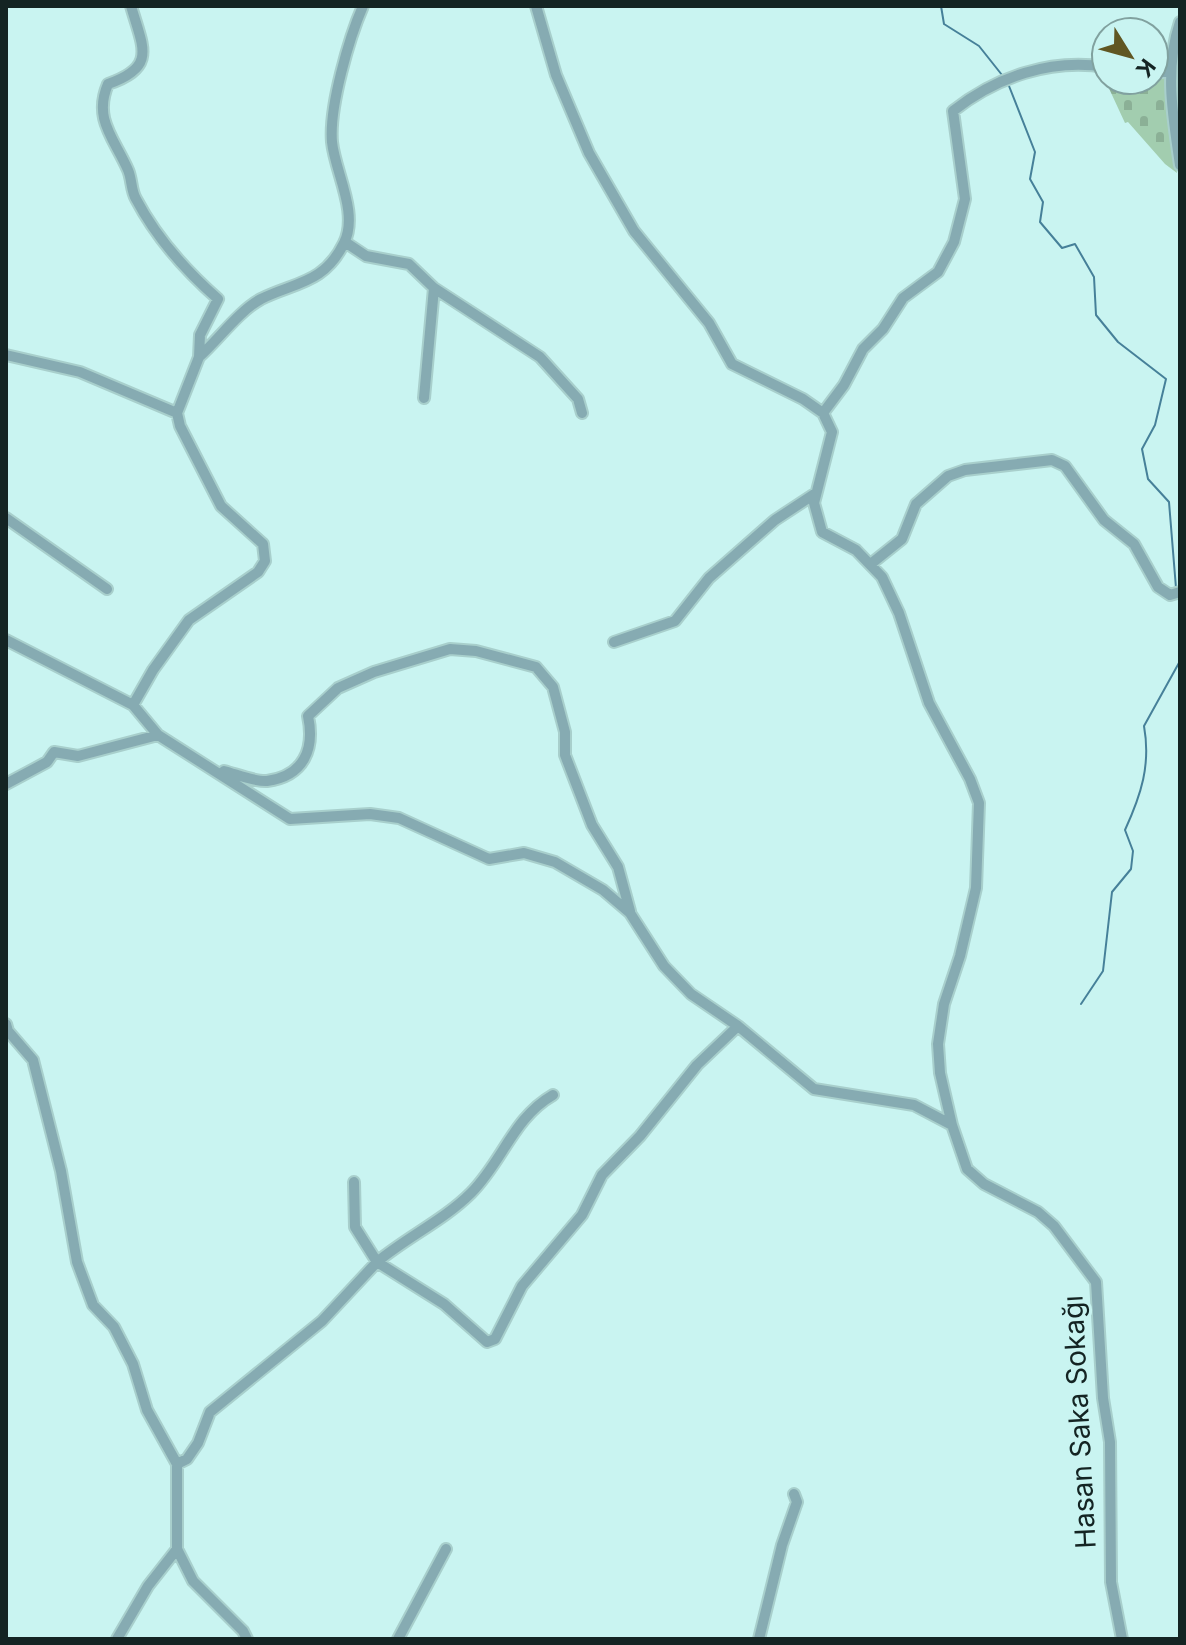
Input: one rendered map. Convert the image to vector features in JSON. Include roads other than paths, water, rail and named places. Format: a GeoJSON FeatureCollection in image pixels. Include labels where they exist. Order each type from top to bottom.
{"type":"FeatureCollection","features":[{"type":"Feature","properties":{"kind":"street"},"geometry":{"type":"LineString","coordinates":[[131,6],[144,54],[141,66],[131,76],[108,84],[101,101],[102,117],[129,171],[134,196],[186,271],[218,299],[200,335],[199,357],[177,413],[180,426],[221,506],[263,544],[265,561],[258,572],[189,620],[153,670],[133,705]]}},
{"type":"Feature","properties":{"kind":"street"},"geometry":{"type":"LineString","coordinates":[[199,357],[260,300],[304,285],[321,273],[345,242],[348,214],[332,140],[336,106],[363,6]]}},
{"type":"Feature","properties":{"kind":"street"},"geometry":{"type":"LineString","coordinates":[[536,6],[556,75],[589,153],[634,231],[709,323],[732,364],[803,399],[823,413],[832,432],[814,503],[822,532],[872,563],[902,539],[916,504],[948,476],[965,470],[1052,460],[1065,466],[1104,520],[1134,544],[1158,587],[1170,595],[1180,592]]}},
{"type":"Feature","properties":{"kind":"street"},"geometry":{"type":"LineString","coordinates":[[1170,72],[1180,22]]}},
{"type":"Feature","properties":{"kind":"street"},"geometry":{"type":"LineString","coordinates":[[823,413],[844,385],[863,349],[883,329],[903,298],[938,272],[954,242],[965,199],[953,111],[1034,67],[1090,67]]}},
{"type":"Feature","properties":{"kind":"street"},"geometry":{"type":"LineString","coordinates":[[1170,96],[1180,165]]}},
{"type":"Feature","properties":{"kind":"street"},"geometry":{"type":"LineString","coordinates":[[345,242],[366,256],[409,264],[434,288],[540,357],[578,399],[582,413]]}},
{"type":"Feature","properties":{"kind":"street"},"geometry":{"type":"LineString","coordinates":[[424,398],[434,288]]}},
{"type":"Feature","properties":{"kind":"street"},"geometry":{"type":"LineString","coordinates":[[6,355],[80,372],[177,413]]}},
{"type":"Feature","properties":{"kind":"street"},"geometry":{"type":"LineString","coordinates":[[614,642],[675,621],[709,578],[775,520],[816,493]]}},
{"type":"Feature","properties":{"kind":"street"},"geometry":{"type":"LineString","coordinates":[[6,518],[107,589]]}},
{"type":"Feature","properties":{"kind":"street","name":"Hasan Saka Sokağı"},"geometry":{"type":"LineString","coordinates":[[872,563],[893,596],[929,703],[973,786],[980,812],[976,888],[944,1004],[938,1044],[940,1073],[952,1125],[967,1169],[984,1184],[1038,1212],[1054,1226],[1096,1282],[1103,1398],[1110,1442],[1111,1582],[1122,1639]]}},
{"type":"Feature","properties":{"kind":"street"},"geometry":{"type":"LineString","coordinates":[[6,640],[133,705],[158,735],[216,769],[290,819],[370,814],[399,818],[489,859],[524,853],[555,862],[603,890],[630,913],[664,966],[691,994],[738,1026],[814,1089],[914,1105],[952,1125]]}},
{"type":"Feature","properties":{"kind":"street"},"geometry":{"type":"LineString","coordinates":[[216,769],[264,781],[283,776],[306,759],[311,748],[308,716],[338,688],[374,672],[450,649],[476,651],[536,667],[553,687],[565,732],[565,755],[592,825],[618,867],[630,913]]}},
{"type":"Feature","properties":{"kind":"street"},"geometry":{"type":"LineString","coordinates":[[6,784],[47,762],[54,752],[78,756],[158,735]]}},
{"type":"Feature","properties":{"kind":"street"},"geometry":{"type":"LineString","coordinates":[[6,1024],[8,1031],[33,1060],[61,1171],[77,1262],[93,1305],[114,1327],[133,1364],[147,1410],[177,1464],[177,1549],[193,1581],[247,1639]]}},
{"type":"Feature","properties":{"kind":"street"},"geometry":{"type":"LineString","coordinates":[[354,1182],[355,1227],[377,1262],[444,1304],[487,1342],[495,1339],[522,1286],[582,1215],[602,1175],[640,1136],[686,1077],[738,1026]]}},
{"type":"Feature","properties":{"kind":"street"},"geometry":{"type":"LineString","coordinates":[[177,1464],[187,1459],[198,1443],[210,1412],[322,1321],[377,1262],[466,1198],[487,1174],[524,1118],[553,1095]]}},
{"type":"Feature","properties":{"kind":"street"},"geometry":{"type":"LineString","coordinates":[[759,1639],[782,1545],[797,1502],[794,1494]]}},
{"type":"Feature","properties":{"kind":"street"},"geometry":{"type":"LineString","coordinates":[[117,1639],[148,1586],[177,1549]]}},
{"type":"Feature","properties":{"kind":"street"},"geometry":{"type":"LineString","coordinates":[[398,1639],[446,1549]]}},
{"type":"Feature","properties":{"kind":"waterway"},"geometry":{"type":"LineString","coordinates":[[941,6],[944,24],[979,46],[1002,75]]}},
{"type":"Feature","properties":{"kind":"waterway"},"geometry":{"type":"LineString","coordinates":[[1009,86],[1035,152],[1030,179],[1043,202],[1040,222],[1062,248],[1075,244],[1094,277],[1096,315],[1118,342],[1166,379],[1155,425],[1142,449],[1148,479],[1169,502],[1176,588]]}},
{"type":"Feature","properties":{"kind":"waterway"},"geometry":{"type":"LineString","coordinates":[[1081,1004],[1103,971],[1112,892],[1131,869],[1133,851],[1125,830],[1143,780],[1146,754],[1144,726],[1180,661]]}}]}
